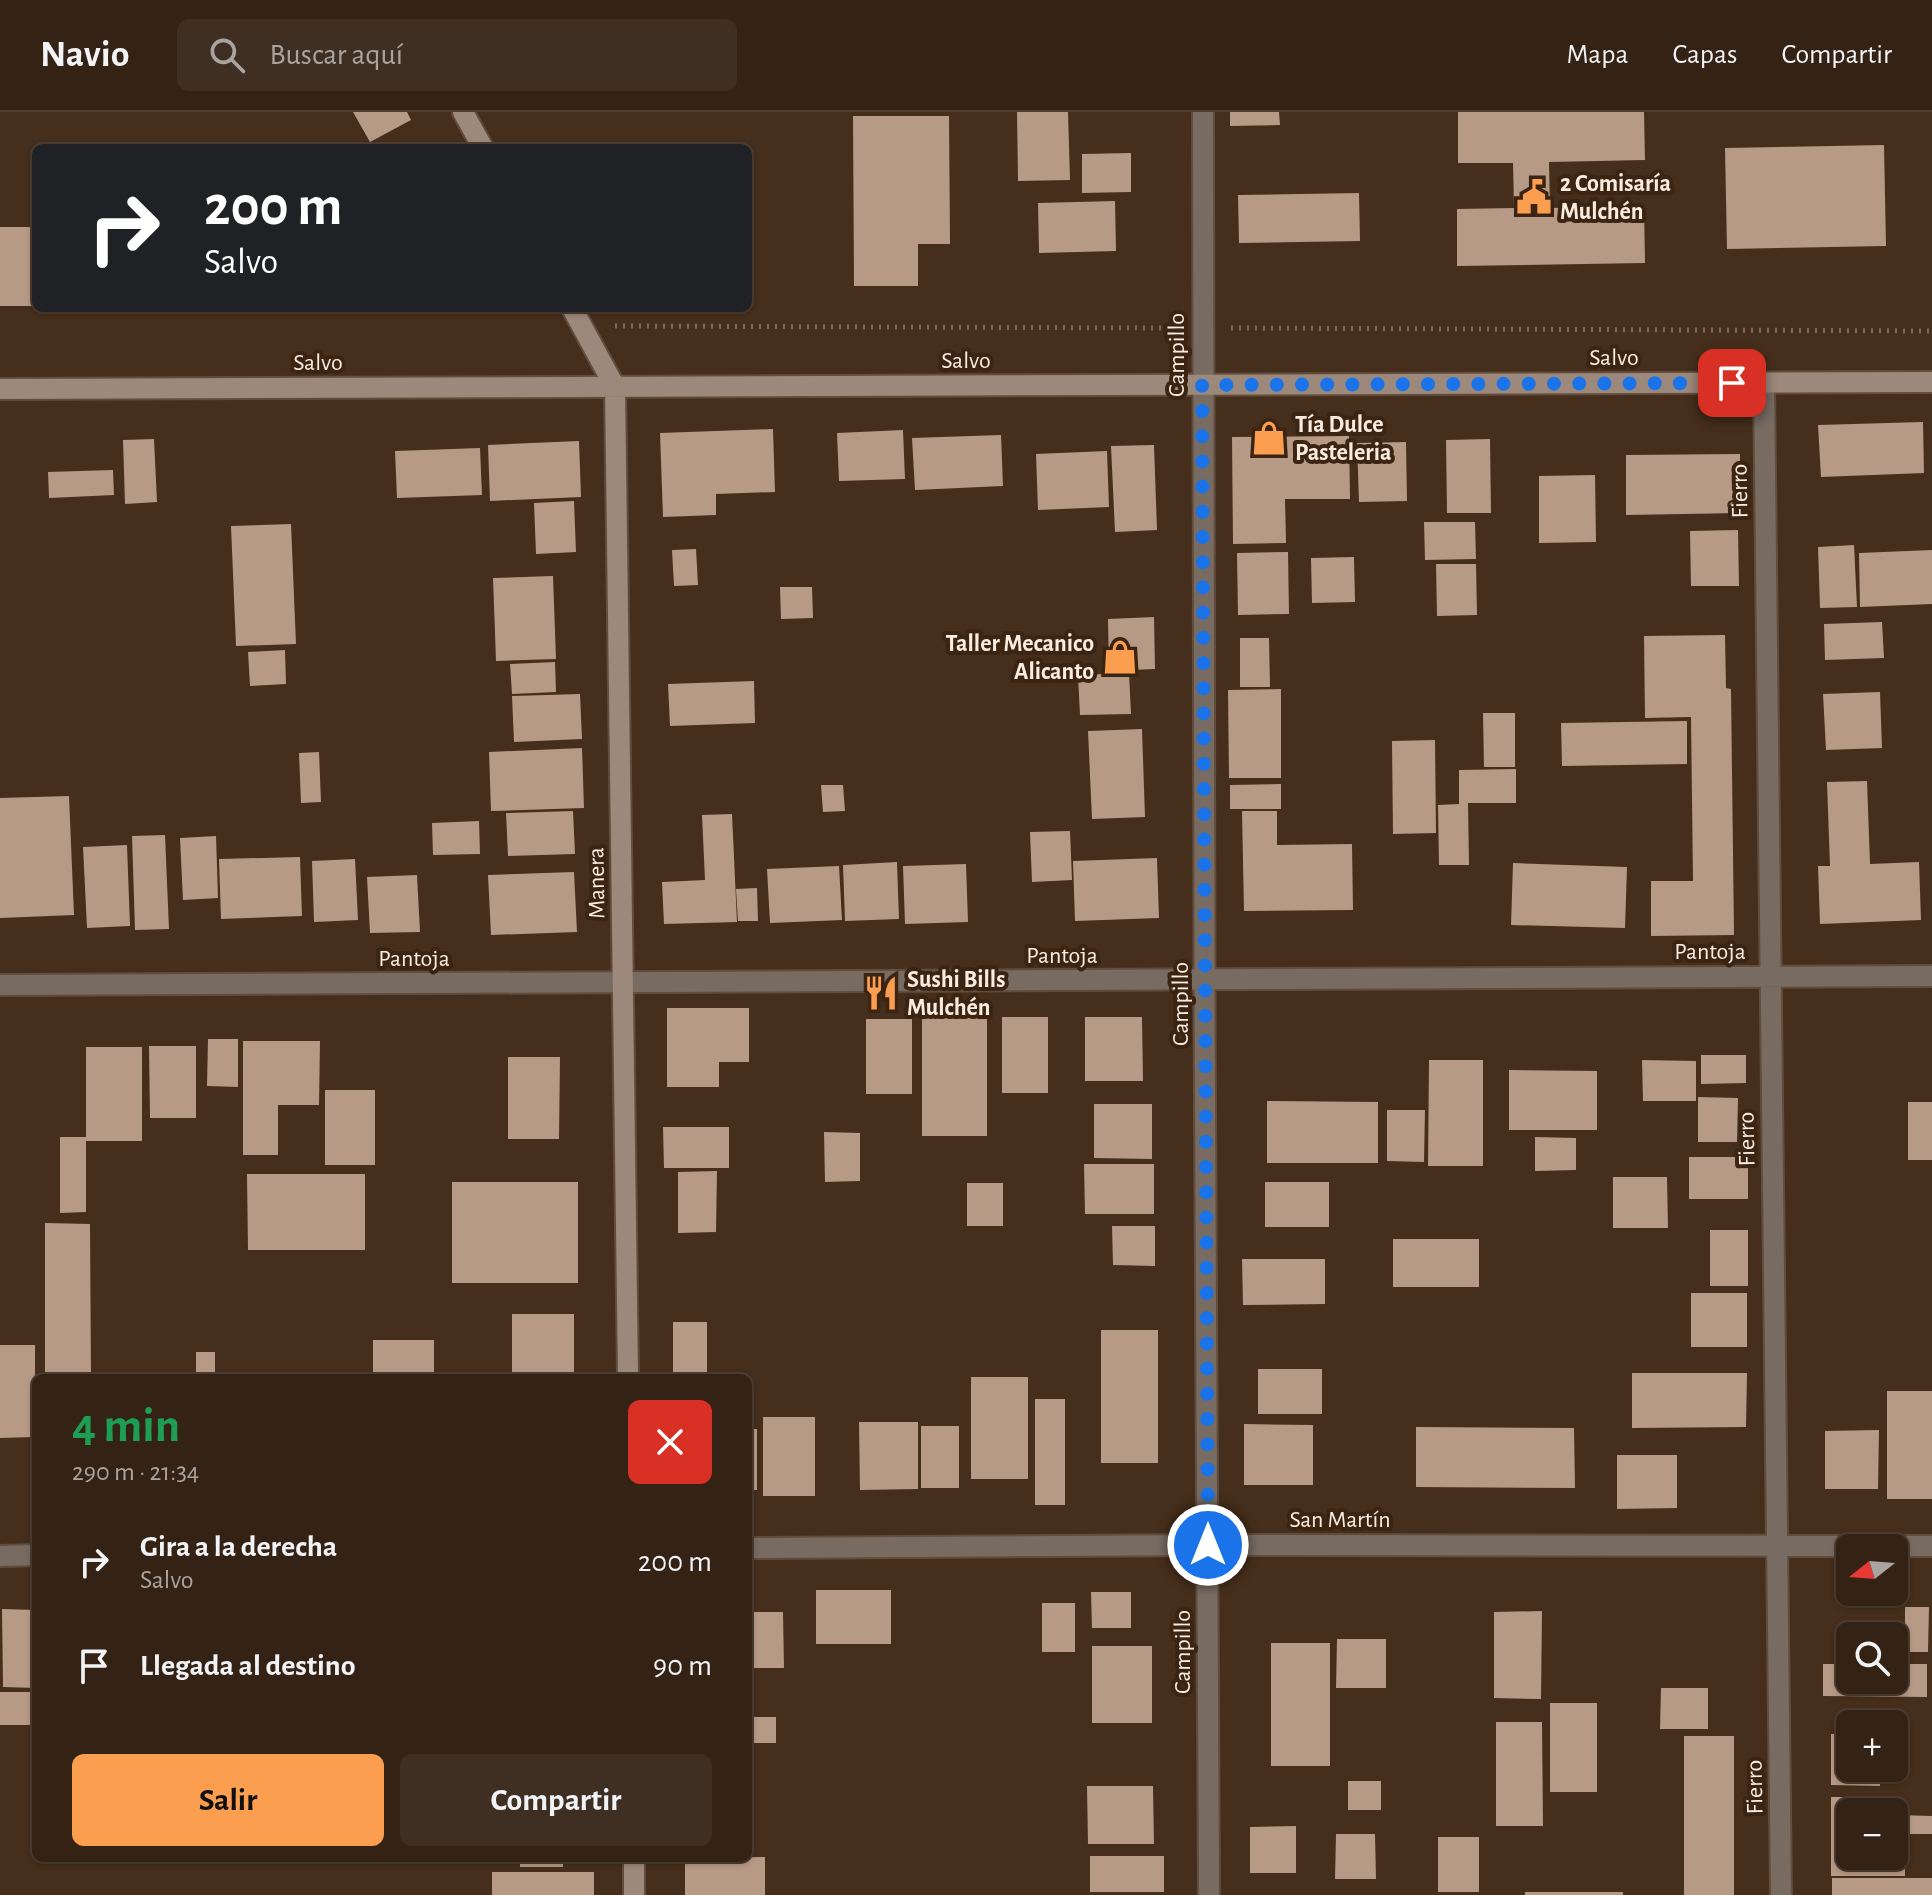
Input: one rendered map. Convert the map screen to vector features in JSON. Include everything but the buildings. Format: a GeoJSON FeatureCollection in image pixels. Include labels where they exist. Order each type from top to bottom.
{"type":"FeatureCollection","features":[{"type":"Feature","properties":{"kind":"main road"},"geometry":{"type":"LineString","coordinates":[[463,112],[481,144]]}},
{"type":"Feature","properties":{"kind":"main road"},"geometry":{"type":"LineString","coordinates":[[577,317],[615,387]]}},
{"type":"Feature","properties":{"kind":"main road","name":"Salvo"},"geometry":{"type":"LineString","coordinates":[[0,389],[1932,382]]}},
{"type":"Feature","properties":{"kind":"main road","name":"Manera"},"geometry":{"type":"LineString","coordinates":[[615,387],[628,1374]]}},
{"type":"Feature","properties":{"kind":"main road"},"geometry":{"type":"LineString","coordinates":[[634,1862],[634,1895]]}},
{"type":"Feature","properties":{"kind":"street","name":"Campillo"},"geometry":{"type":"LineString","coordinates":[[1203,112],[1209,1895]]}},
{"type":"Feature","properties":{"kind":"street","name":"Fierro"},"geometry":{"type":"LineString","coordinates":[[1764,383],[1781,1895]]}},
{"type":"Feature","properties":{"kind":"street","name":"Pantoja"},"geometry":{"type":"LineString","coordinates":[[0,985],[1932,976]]}},
{"type":"Feature","properties":{"kind":"street","name":"San Martín"},"geometry":{"type":"LineString","coordinates":[[752,1548],[1932,1546]]}},
{"type":"Feature","properties":{"kind":"street"},"geometry":{"type":"LineString","coordinates":[[0,1556],[32,1555]]}},
{"type":"Feature","properties":{"kind":"path"},"geometry":{"type":"LineString","coordinates":[[577,317],[1202,328],[1932,331]]}},
{"type":"Feature","properties":{"kind":"place","name":"2 Comisaría Mulchén"},"geometry":{"type":"Point","coordinates":[1534,197]}},
{"type":"Feature","properties":{"kind":"place","name":"Tía Dulce Pasteleria"},"geometry":{"type":"Point","coordinates":[1269,438]}},
{"type":"Feature","properties":{"kind":"place","name":"Taller Mecanico Alicanto"},"geometry":{"type":"Point","coordinates":[1120,657]}},
{"type":"Feature","properties":{"kind":"place","name":"Sushi Bills Mulchén"},"geometry":{"type":"Point","coordinates":[881,993]}},
{"type":"Feature","properties":{"kind":"route"},"geometry":{"type":"LineString","coordinates":[[1208,1545],[1202,385],[1732,383]]}}]}
